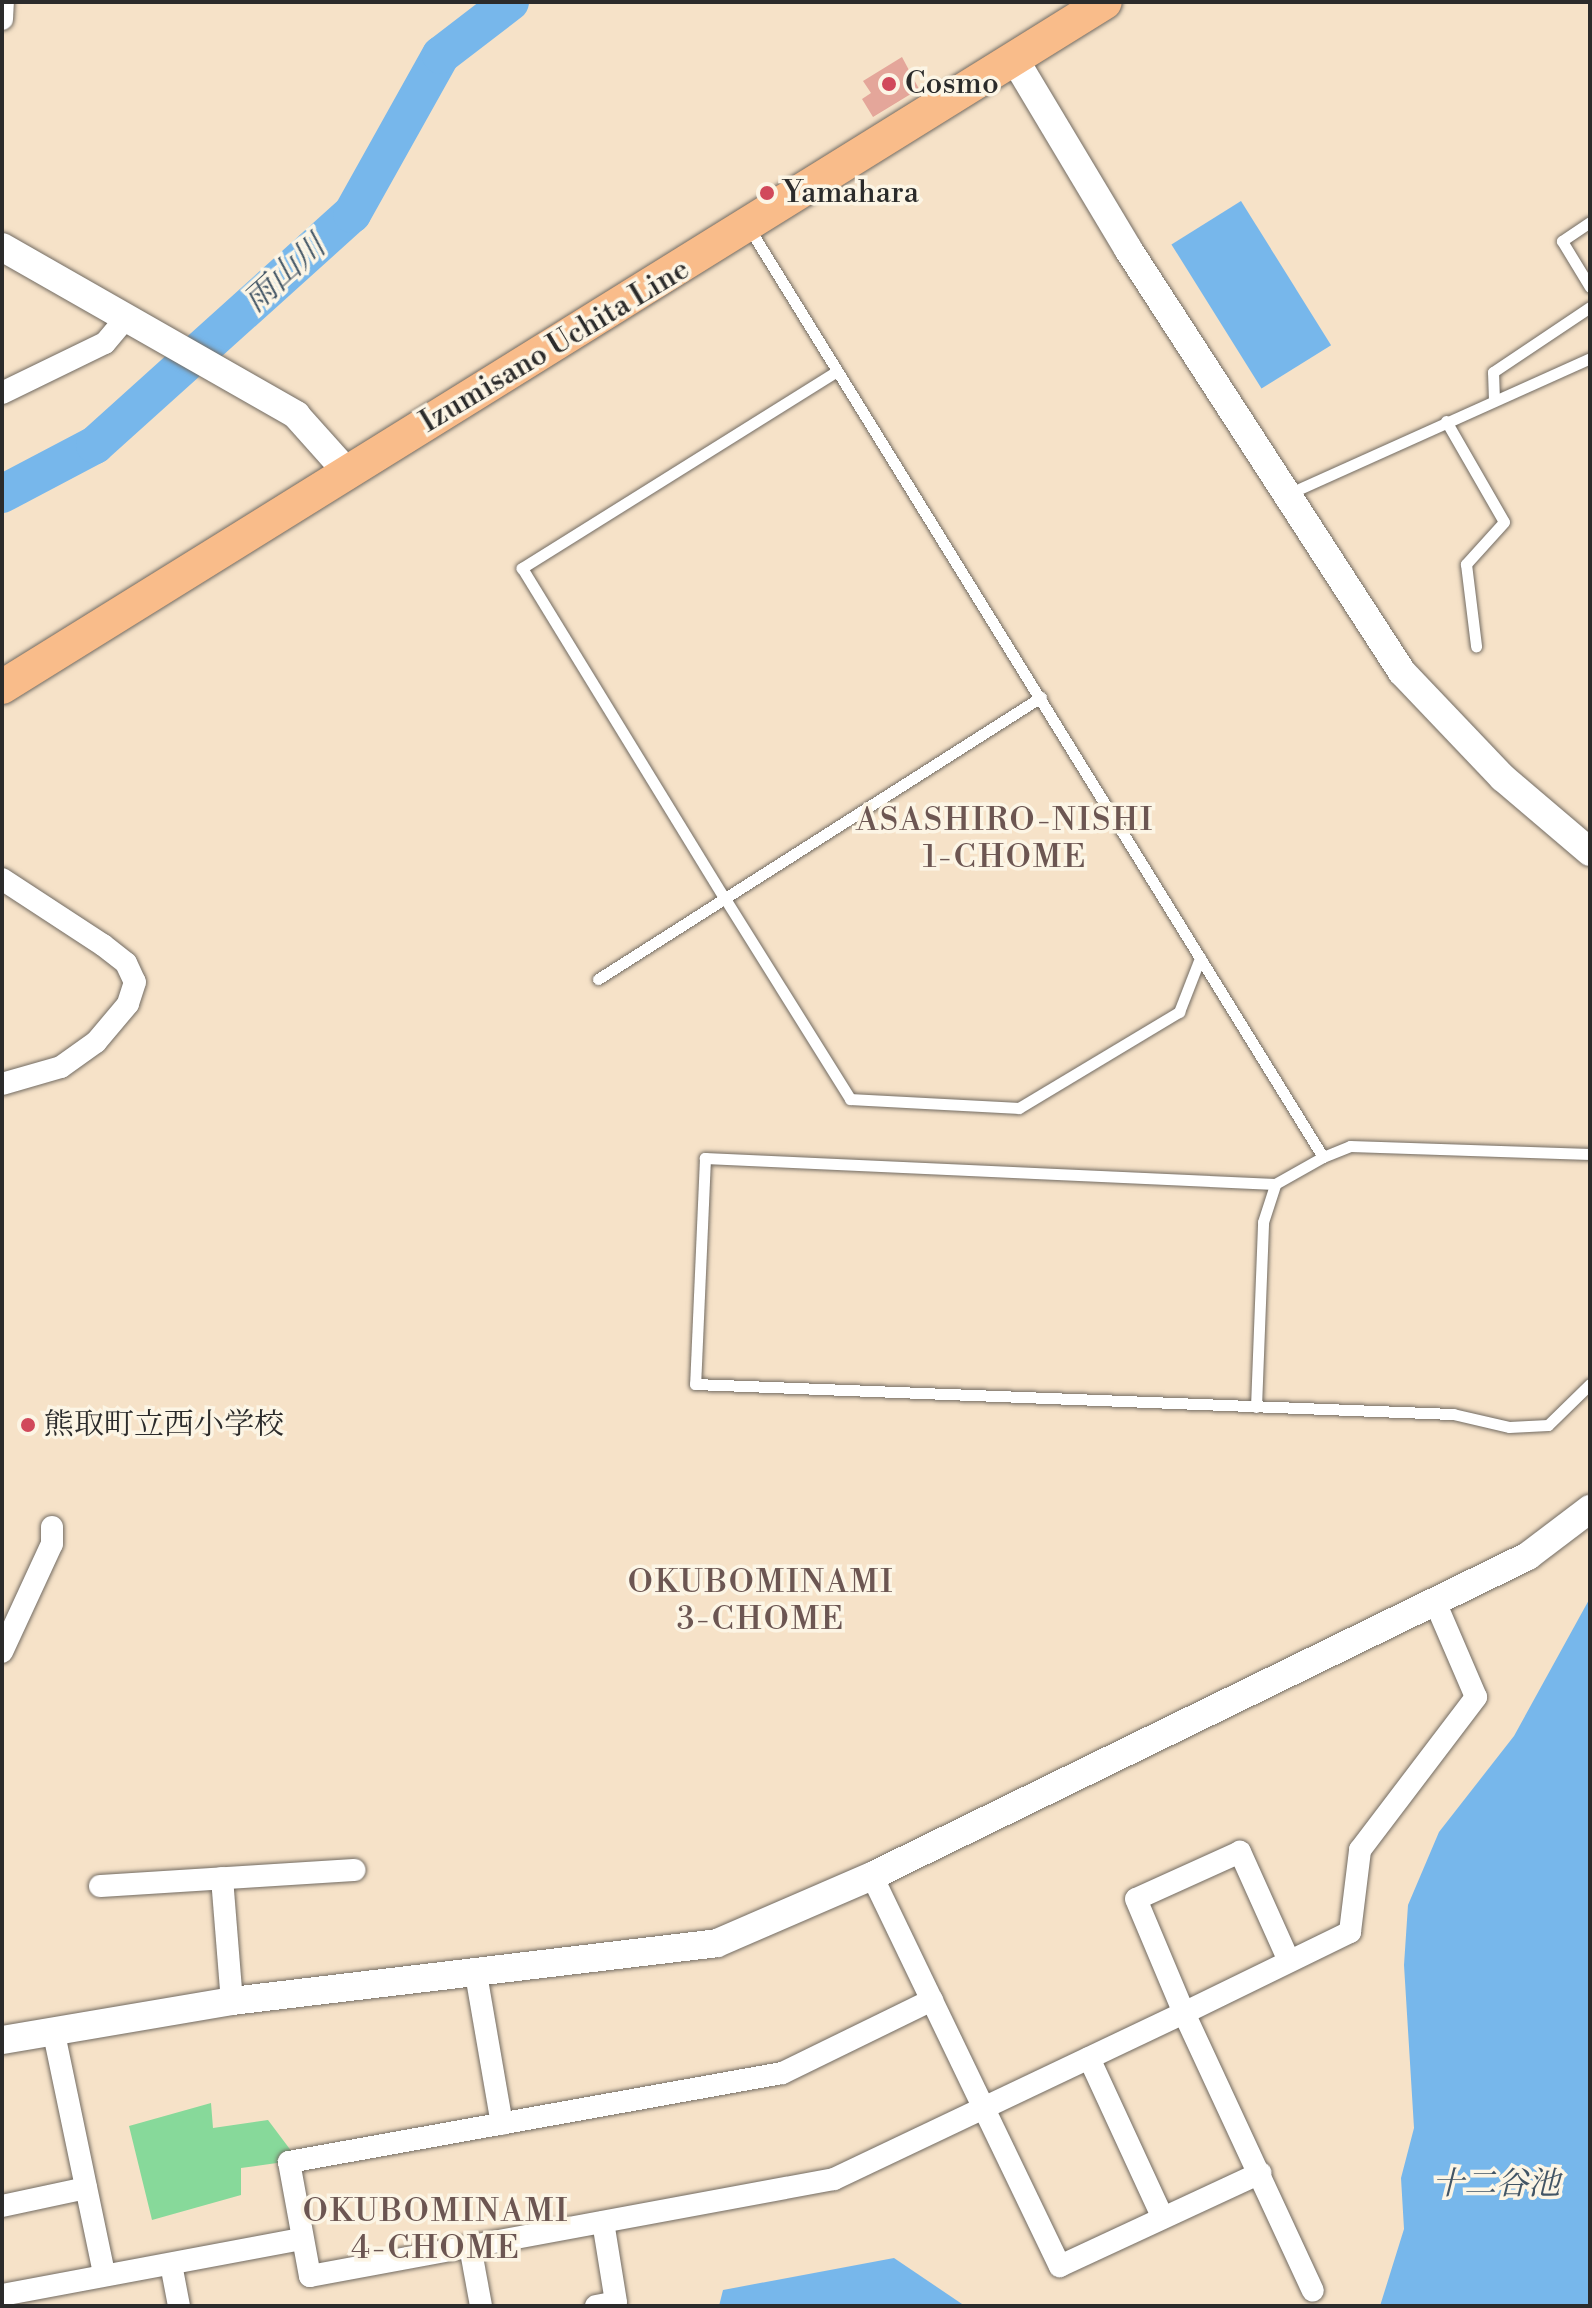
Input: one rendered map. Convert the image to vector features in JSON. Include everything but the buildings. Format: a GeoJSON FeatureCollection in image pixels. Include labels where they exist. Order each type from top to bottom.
{"type":"FeatureCollection","features":[{"type":"Feature","properties":{"kind":"main road","name":"Izumisano Uchita Line"},"geometry":{"type":"LineString","coordinates":[[2,687],[346,471],[749,228],[1015,60],[1085,6]]}},
{"type":"Feature","properties":{"kind":"street"},"geometry":{"type":"LineString","coordinates":[[2,19],[3,2]]}},
{"type":"Feature","properties":{"kind":"street"},"geometry":{"type":"LineString","coordinates":[[1015,60],[1284,496],[1411,683],[1503,778],[1590,852]]}},
{"type":"Feature","properties":{"kind":"street"},"geometry":{"type":"LineString","coordinates":[[2,247],[219,374],[296,415],[346,471]]}},
{"type":"Feature","properties":{"kind":"street"},"geometry":{"type":"LineString","coordinates":[[2,393],[105,343],[126,318]]}},
{"type":"Feature","properties":{"kind":"street"},"geometry":{"type":"LineString","coordinates":[[2,879],[103,945],[126,963],[135,982],[128,1004],[96,1042],[61,1067],[2,1084]]}},
{"type":"Feature","properties":{"kind":"street"},"geometry":{"type":"LineString","coordinates":[[2,2040],[232,2001],[717,1943],[872,1876],[1528,1556],[1590,1509]]}},
{"type":"Feature","properties":{"kind":"street"},"geometry":{"type":"LineString","coordinates":[[2,1652],[52,1544],[52,1527]]}},
{"type":"Feature","properties":{"kind":"street"},"geometry":{"type":"LineString","coordinates":[[932,2000],[782,2073],[289,2162],[310,2276],[834,2179],[1350,1932],[1360,1850],[1476,1697],[1435,1602]]}},
{"type":"Feature","properties":{"kind":"street"},"geometry":{"type":"LineString","coordinates":[[1289,1961],[1240,1852],[1136,1899],[1184,2013],[1313,2291]]}},
{"type":"Feature","properties":{"kind":"street"},"geometry":{"type":"LineString","coordinates":[[100,1886],[354,1870]]}},
{"type":"Feature","properties":{"kind":"street"},"geometry":{"type":"LineString","coordinates":[[872,1876],[1060,2266],[1260,2173]]}},
{"type":"Feature","properties":{"kind":"street"},"geometry":{"type":"LineString","coordinates":[[222,1878],[232,2001]]}},
{"type":"Feature","properties":{"kind":"street"},"geometry":{"type":"LineString","coordinates":[[476,1974],[502,2124]]}},
{"type":"Feature","properties":{"kind":"street"},"geometry":{"type":"LineString","coordinates":[[53,2029],[104,2274]]}},
{"type":"Feature","properties":{"kind":"street"},"geometry":{"type":"LineString","coordinates":[[1089,2058],[1163,2218]]}},
{"type":"Feature","properties":{"kind":"street"},"geometry":{"type":"LineString","coordinates":[[2,2206],[86,2188]]}},
{"type":"Feature","properties":{"kind":"street"},"geometry":{"type":"LineString","coordinates":[[596,2306],[616,2302],[603,2222]]}},
{"type":"Feature","properties":{"kind":"street"},"geometry":{"type":"LineString","coordinates":[[2,2295],[302,2239]]}},
{"type":"Feature","properties":{"kind":"street"},"geometry":{"type":"LineString","coordinates":[[470,2246],[481,2306]]}},
{"type":"Feature","properties":{"kind":"street"},"geometry":{"type":"LineString","coordinates":[[171,2264],[179,2306]]}},
{"type":"Feature","properties":{"kind":"lane"},"geometry":{"type":"LineString","coordinates":[[1590,222],[1562,241],[1590,287]]}},
{"type":"Feature","properties":{"kind":"lane"},"geometry":{"type":"LineString","coordinates":[[749,228],[1323,1157]]}},
{"type":"Feature","properties":{"kind":"lane"},"geometry":{"type":"LineString","coordinates":[[1494,400],[1493,372],[1590,307]]}},
{"type":"Feature","properties":{"kind":"lane"},"geometry":{"type":"LineString","coordinates":[[1284,496],[1590,358]]}},
{"type":"Feature","properties":{"kind":"lane"},"geometry":{"type":"LineString","coordinates":[[837,371],[522,568],[724,897],[850,1099],[1019,1108],[1179,1012],[1200,958]]}},
{"type":"Feature","properties":{"kind":"lane"},"geometry":{"type":"LineString","coordinates":[[1446,421],[1504,522],[1466,564],[1476,646]]}},
{"type":"Feature","properties":{"kind":"lane"},"geometry":{"type":"LineString","coordinates":[[598,979],[1041,697]]}},
{"type":"Feature","properties":{"kind":"lane"},"geometry":{"type":"LineString","coordinates":[[1590,1154],[1350,1146],[1275,1184],[705,1158],[695,1384],[1256,1407],[1548,1425],[1590,1384]]}},
{"type":"Feature","properties":{"kind":"lane"},"geometry":{"type":"LineString","coordinates":[[1256,1407],[1263,1222],[1275,1184]]}},
{"type":"Feature","properties":{"kind":"green space"},"geometry":{"type":"Polygon","coordinates":[[[211,2103],[213,2128],[268,2120],[298,2160],[241,2168],[241,2195],[152,2220],[129,2126],[211,2103]]]}},
{"type":"Feature","properties":{"kind":"water"},"geometry":{"type":"Polygon","coordinates":[[[1241,201],[1331,345],[1262,389],[1171,244],[1241,201]]]}},
{"type":"Feature","properties":{"kind":"water","name":"十二谷池"},"geometry":{"type":"Polygon","coordinates":[[[1590,1598],[1590,2306],[1380,2306],[1404,2229],[1401,2178],[1414,2128],[1404,1965],[1408,1905],[1439,1832],[1514,1736],[1590,1598]]]}},
{"type":"Feature","properties":{"kind":"water"},"geometry":{"type":"Polygon","coordinates":[[[894,2258],[965,2306],[719,2306],[723,2290],[894,2258]]]}},
{"type":"Feature","properties":{"kind":"waterway","name":"雨山川"},"geometry":{"type":"LineString","coordinates":[[2,494],[95,445],[352,214],[441,55],[510,2]]}},
{"type":"Feature","properties":{"kind":"place","name":"Cosmo"},"geometry":{"type":"Point","coordinates":[889,84]}},
{"type":"Feature","properties":{"kind":"place","name":"Yamahara"},"geometry":{"type":"Point","coordinates":[767,193]}},
{"type":"Feature","properties":{"kind":"place","name":"熊取町立西小学校"},"geometry":{"type":"Point","coordinates":[28,1425]}},
{"type":"Feature","properties":{"kind":"district","name":"ASASHIRO-NISHI 1-CHOME"},"geometry":{"type":"Point","coordinates":[1005,840]}},
{"type":"Feature","properties":{"kind":"district","name":"OKUBOMINAMI 3-CHOME"},"geometry":{"type":"Point","coordinates":[761,1602]}},
{"type":"Feature","properties":{"kind":"district","name":"OKUBOMINAMI 4-CHOME"},"geometry":{"type":"Point","coordinates":[436,2230]}}]}
